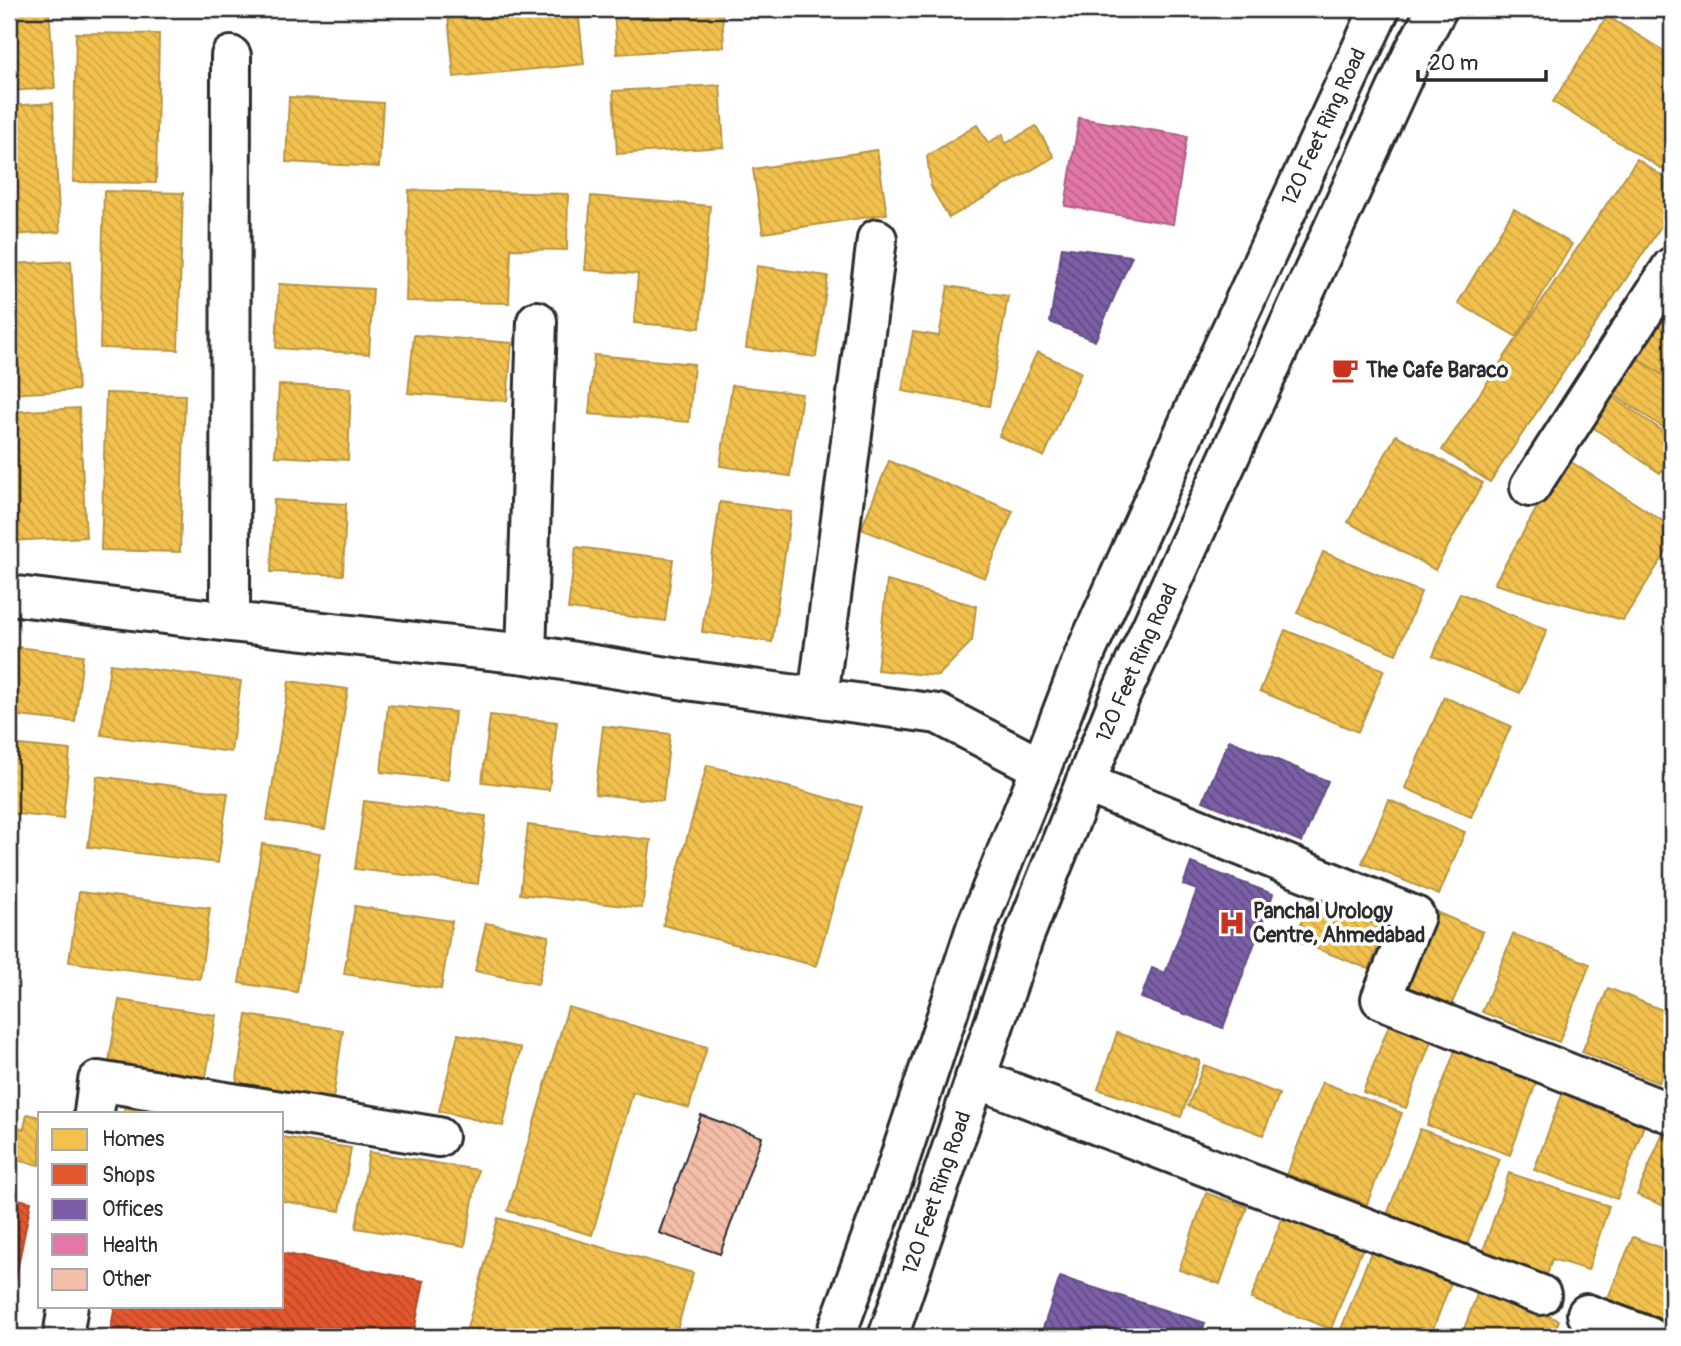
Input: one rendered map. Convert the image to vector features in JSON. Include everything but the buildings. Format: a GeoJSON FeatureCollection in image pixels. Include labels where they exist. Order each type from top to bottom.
{"type":"FeatureCollection","features":[{"type":"Feature","properties":{"kind":"street","name":"120 Feet Ring Road"},"geometry":{"type":"LineString","coordinates":[[835,1337],[894,1176],[976,928],[1084,656],[1208,379],[1380,9]]}},
{"type":"Feature","properties":{"kind":"street","name":"120 Feet Ring Road"},"geometry":{"type":"LineString","coordinates":[[888,1337],[1024,936],[1121,694],[1301,296],[1414,52],[1437,9]]}},
{"type":"Feature","properties":{"kind":"street"},"geometry":{"type":"LineString","coordinates":[[230,622],[231,56]]}},
{"type":"Feature","properties":{"kind":"street"},"geometry":{"type":"LineString","coordinates":[[818,698],[877,239]]}},
{"type":"Feature","properties":{"kind":"street"},"geometry":{"type":"LineString","coordinates":[[1530,487],[1672,267]]}},
{"type":"Feature","properties":{"kind":"street"},"geometry":{"type":"LineString","coordinates":[[526,654],[537,321]]}},
{"type":"Feature","properties":{"kind":"street"},"geometry":{"type":"LineString","coordinates":[[9,595],[526,654],[686,680],[938,714],[1041,768]]}},
{"type":"Feature","properties":{"kind":"street"},"geometry":{"type":"LineString","coordinates":[[1085,783],[1415,916],[1381,999],[1672,1114]]}},
{"type":"Feature","properties":{"kind":"street"},"geometry":{"type":"LineString","coordinates":[[975,1078],[1541,1296]]}},
{"type":"Feature","properties":{"kind":"street"},"geometry":{"type":"LineString","coordinates":[[94,1112],[98,1081],[438,1137]]}},
{"type":"Feature","properties":{"kind":"street"},"geometry":{"type":"LineString","coordinates":[[64,1337],[68,1308]]}},
{"type":"Feature","properties":{"kind":"street"},"geometry":{"type":"LineString","coordinates":[[1587,1314],[1649,1337]]}},
{"type":"Feature","properties":{"kind":"place","name":"The Cafe Baraco"},"geometry":{"type":"Point","coordinates":[1345,370]}},
{"type":"Feature","properties":{"kind":"place","name":"Panchal Urology Centre, Ahmedabad"},"geometry":{"type":"Point","coordinates":[1232,923]}}]}
